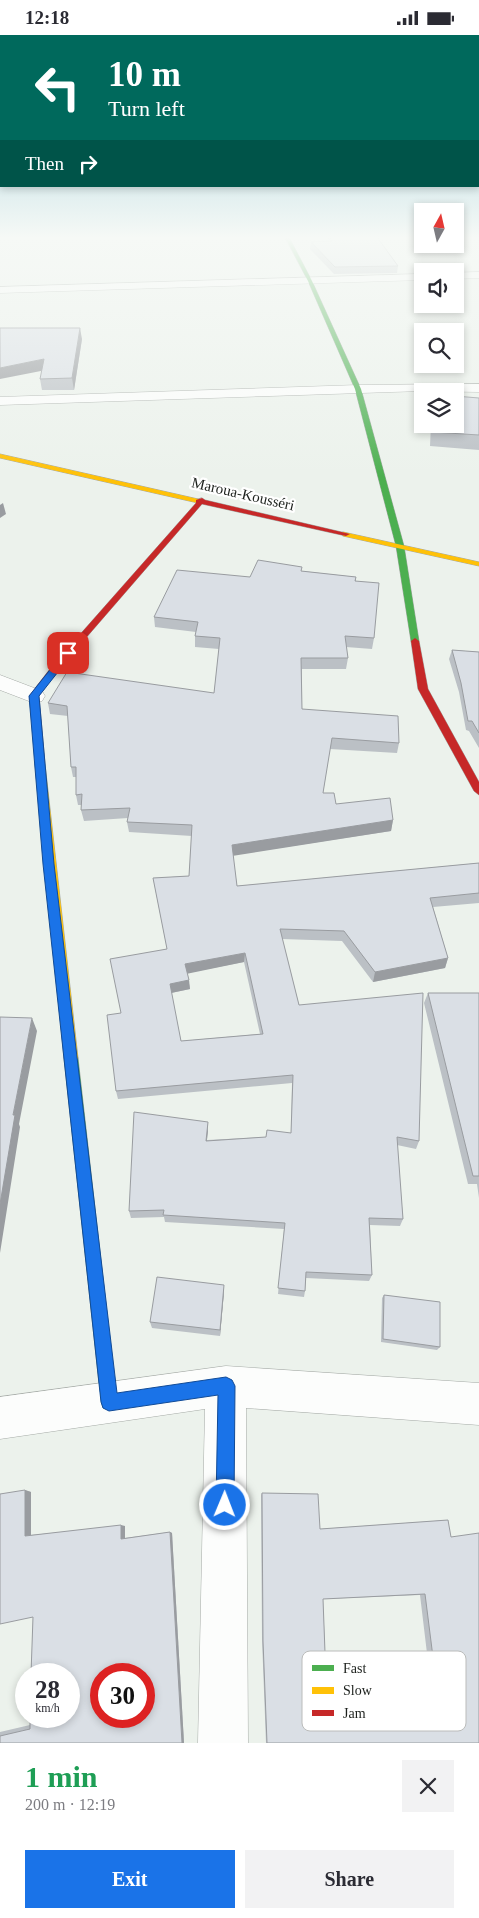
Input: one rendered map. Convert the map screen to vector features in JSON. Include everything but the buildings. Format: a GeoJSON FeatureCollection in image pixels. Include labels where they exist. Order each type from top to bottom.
{"type":"FeatureCollection","features":[{"type":"Feature","properties":{"kind":"main road"},"geometry":{"type":"LineString","coordinates":[[326,317],[358,389],[400,546],[422,689],[479,791]]}},
{"type":"Feature","properties":{"kind":"main road","name":"Maroua-Kousséri"},"geometry":{"type":"LineString","coordinates":[[0,456],[202,500],[479,564]]}},
{"type":"Feature","properties":{"kind":"main road"},"geometry":{"type":"LineString","coordinates":[[109,1402],[49,864],[34,696],[56,667],[202,500]]}},
{"type":"Feature","properties":{"kind":"street"},"geometry":{"type":"LineString","coordinates":[[0,401],[358,389],[479,388]]}},
{"type":"Feature","properties":{"kind":"street"},"geometry":{"type":"LineString","coordinates":[[0,682],[34,696]]}},
{"type":"Feature","properties":{"kind":"street"},"geometry":{"type":"LineString","coordinates":[[223,1743],[226,1386]]}},
{"type":"Feature","properties":{"kind":"street"},"geometry":{"type":"LineString","coordinates":[[0,1418],[226,1386],[479,1404]]}},
{"type":"Feature","properties":{"kind":"traffic: fast"},"geometry":{"type":"LineString","coordinates":[[326,317],[358,389],[400,546],[415,641]]}},
{"type":"Feature","properties":{"kind":"traffic: fast"},"geometry":{"type":"LineString","coordinates":[[71,1058],[109,1402]]}},
{"type":"Feature","properties":{"kind":"traffic: slow"},"geometry":{"type":"LineString","coordinates":[[0,456],[198,501]]}},
{"type":"Feature","properties":{"kind":"traffic: slow"},"geometry":{"type":"LineString","coordinates":[[346,534],[479,564]]}},
{"type":"Feature","properties":{"kind":"traffic: slow"},"geometry":{"type":"LineString","coordinates":[[40,764],[71,1058]]}},
{"type":"Feature","properties":{"kind":"traffic: jam"},"geometry":{"type":"LineString","coordinates":[[40,764],[34,696],[56,667],[202,500]]}},
{"type":"Feature","properties":{"kind":"traffic: jam"},"geometry":{"type":"LineString","coordinates":[[198,501],[346,534]]}},
{"type":"Feature","properties":{"kind":"traffic: jam"},"geometry":{"type":"LineString","coordinates":[[415,641],[423,689],[479,791]]}},
{"type":"Feature","properties":{"kind":"route"},"geometry":{"type":"LineString","coordinates":[[68,653],[34,696],[49,864],[109,1402],[226,1386],[225,1505]]}}]}
